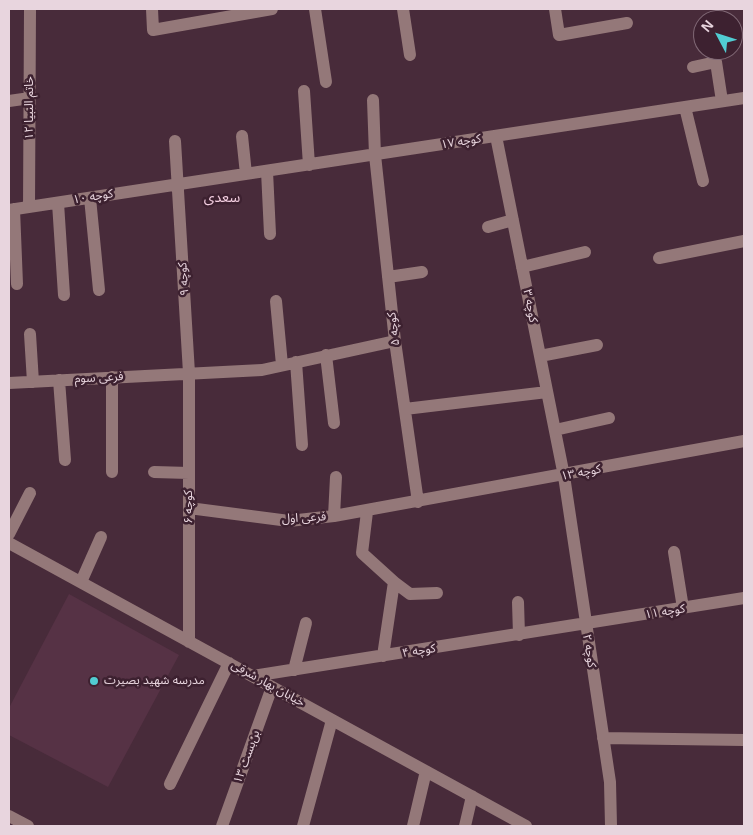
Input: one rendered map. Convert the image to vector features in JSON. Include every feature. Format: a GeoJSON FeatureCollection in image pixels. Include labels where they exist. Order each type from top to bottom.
{"type":"FeatureCollection","features":[{"type":"Feature","properties":{"kind":"street","name":"خاتم النبیا ۱۲"},"geometry":{"type":"LineString","coordinates":[[30,9],[30,207]]}},
{"type":"Feature","properties":{"kind":"street"},"geometry":{"type":"LineString","coordinates":[[152,9],[153,30],[272,9]]}},
{"type":"Feature","properties":{"kind":"street"},"geometry":{"type":"LineString","coordinates":[[315,9],[326,82]]}},
{"type":"Feature","properties":{"kind":"street"},"geometry":{"type":"LineString","coordinates":[[403,9],[410,55]]}},
{"type":"Feature","properties":{"kind":"street"},"geometry":{"type":"LineString","coordinates":[[555,9],[559,35],[627,23]]}},
{"type":"Feature","properties":{"kind":"street"},"geometry":{"type":"LineString","coordinates":[[693,67],[716,62],[722,101]]}},
{"type":"Feature","properties":{"kind":"street"},"geometry":{"type":"LineString","coordinates":[[304,91],[309,165]]}},
{"type":"Feature","properties":{"kind":"street"},"geometry":{"type":"LineString","coordinates":[[9,101],[30,98]]}},
{"type":"Feature","properties":{"kind":"street","name":"کوچه ۱۷"},"geometry":{"type":"LineString","coordinates":[[178,184],[744,98]]}},
{"type":"Feature","properties":{"kind":"street","name":"کوچه ۵"},"geometry":{"type":"LineString","coordinates":[[372,100],[375,155],[395,340],[418,502]]}},
{"type":"Feature","properties":{"kind":"street"},"geometry":{"type":"LineString","coordinates":[[686,107],[703,182]]}},
{"type":"Feature","properties":{"kind":"street"},"geometry":{"type":"LineString","coordinates":[[242,136],[246,174]]}},
{"type":"Feature","properties":{"kind":"street","name":"کوچه ۳"},"geometry":{"type":"LineString","coordinates":[[496,136],[564,476]]}},
{"type":"Feature","properties":{"kind":"street","name":"کوچه ۹"},"geometry":{"type":"LineString","coordinates":[[175,141],[190,373]]}},
{"type":"Feature","properties":{"kind":"street"},"geometry":{"type":"LineString","coordinates":[[267,171],[270,234]]}},
{"type":"Feature","properties":{"kind":"street","name":"کوچه ۱۰"},"geometry":{"type":"LineString","coordinates":[[12,210],[178,184]]}},
{"type":"Feature","properties":{"kind":"street"},"geometry":{"type":"LineString","coordinates":[[90,198],[99,290]]}},
{"type":"Feature","properties":{"kind":"street"},"geometry":{"type":"LineString","coordinates":[[58,202],[64,295]]}},
{"type":"Feature","properties":{"kind":"street"},"geometry":{"type":"LineString","coordinates":[[12,210],[17,284]]}},
{"type":"Feature","properties":{"kind":"street"},"geometry":{"type":"LineString","coordinates":[[488,227],[512,220]]}},
{"type":"Feature","properties":{"kind":"street"},"geometry":{"type":"LineString","coordinates":[[659,258],[744,241]]}},
{"type":"Feature","properties":{"kind":"street"},"geometry":{"type":"LineString","coordinates":[[522,268],[585,252]]}},
{"type":"Feature","properties":{"kind":"street"},"geometry":{"type":"LineString","coordinates":[[388,278],[422,272]]}},
{"type":"Feature","properties":{"kind":"street"},"geometry":{"type":"LineString","coordinates":[[276,301],[282,365]]}},
{"type":"Feature","properties":{"kind":"street"},"geometry":{"type":"LineString","coordinates":[[30,334],[33,382]]}},
{"type":"Feature","properties":{"kind":"street"},"geometry":{"type":"LineString","coordinates":[[302,445],[296,362],[395,340]]}},
{"type":"Feature","properties":{"kind":"street"},"geometry":{"type":"LineString","coordinates":[[540,356],[598,345]]}},
{"type":"Feature","properties":{"kind":"street"},"geometry":{"type":"LineString","coordinates":[[326,355],[334,423]]}},
{"type":"Feature","properties":{"kind":"street","name":"فرعی سوم"},"geometry":{"type":"LineString","coordinates":[[9,383],[262,370],[296,362]]}},
{"type":"Feature","properties":{"kind":"street","name":"کوچه ۶"},"geometry":{"type":"LineString","coordinates":[[189,642],[190,373]]}},
{"type":"Feature","properties":{"kind":"street"},"geometry":{"type":"LineString","coordinates":[[112,377],[112,472]]}},
{"type":"Feature","properties":{"kind":"street"},"geometry":{"type":"LineString","coordinates":[[60,380],[65,460]]}},
{"type":"Feature","properties":{"kind":"street"},"geometry":{"type":"LineString","coordinates":[[405,409],[547,392]]}},
{"type":"Feature","properties":{"kind":"street"},"geometry":{"type":"LineString","coordinates":[[555,430],[609,418]]}},
{"type":"Feature","properties":{"kind":"street","name":"کوچه ۱۳"},"geometry":{"type":"LineString","coordinates":[[418,502],[744,441]]}},
{"type":"Feature","properties":{"kind":"street"},"geometry":{"type":"LineString","coordinates":[[154,472],[189,472]]}},
{"type":"Feature","properties":{"kind":"street","name":"کوچه ۲"},"geometry":{"type":"LineString","coordinates":[[564,476],[610,782],[611,826]]}},
{"type":"Feature","properties":{"kind":"street"},"geometry":{"type":"LineString","coordinates":[[334,516],[336,477]]}},
{"type":"Feature","properties":{"kind":"street"},"geometry":{"type":"LineString","coordinates":[[9,534],[30,493]]}},
{"type":"Feature","properties":{"kind":"street","name":"فرعی اول"},"geometry":{"type":"LineString","coordinates":[[189,508],[289,521],[366,512],[418,502]]}},
{"type":"Feature","properties":{"kind":"street"},"geometry":{"type":"LineString","coordinates":[[366,512],[362,553],[410,594],[437,593]]}},
{"type":"Feature","properties":{"kind":"street"},"geometry":{"type":"LineString","coordinates":[[81,582],[101,537]]}},
{"type":"Feature","properties":{"kind":"street","name":"خیابان بهار شرقی"},"geometry":{"type":"LineString","coordinates":[[9,542],[526,826]]}},
{"type":"Feature","properties":{"kind":"street"},"geometry":{"type":"LineString","coordinates":[[674,552],[683,608]]}},
{"type":"Feature","properties":{"kind":"street"},"geometry":{"type":"LineString","coordinates":[[383,656],[394,582]]}},
{"type":"Feature","properties":{"kind":"street","name":"کوچه ۱۱"},"geometry":{"type":"LineString","coordinates":[[585,625],[744,598]]}},
{"type":"Feature","properties":{"kind":"street"},"geometry":{"type":"LineString","coordinates":[[518,602],[519,635]]}},
{"type":"Feature","properties":{"kind":"street"},"geometry":{"type":"LineString","coordinates":[[294,670],[306,623]]}},
{"type":"Feature","properties":{"kind":"street","name":"کوچه ۴"},"geometry":{"type":"LineString","coordinates":[[253,676],[585,625]]}},
{"type":"Feature","properties":{"kind":"street"},"geometry":{"type":"LineString","coordinates":[[170,784],[229,663]]}},
{"type":"Feature","properties":{"kind":"street","name":"بن‌بست ۱۳"},"geometry":{"type":"LineString","coordinates":[[222,826],[272,687]]}},
{"type":"Feature","properties":{"kind":"street"},"geometry":{"type":"LineString","coordinates":[[303,826],[332,720]]}},
{"type":"Feature","properties":{"kind":"street"},"geometry":{"type":"LineString","coordinates":[[603,738],[744,740]]}},
{"type":"Feature","properties":{"kind":"street"},"geometry":{"type":"LineString","coordinates":[[413,826],[426,771]]}},
{"type":"Feature","properties":{"kind":"street"},"geometry":{"type":"LineString","coordinates":[[465,826],[472,796]]}},
{"type":"Feature","properties":{"kind":"street"},"geometry":{"type":"LineString","coordinates":[[9,816],[28,826]]}},
{"type":"Feature","properties":{"kind":"shaded area","name":"مدرسه شهید بصیرت"},"geometry":{"type":"Polygon","coordinates":[[[69,594],[179,655],[108,787],[9,735],[9,708],[69,594]]]}},
{"type":"Feature","properties":{"kind":"place","name":"مدرسه شهید بصیرت"},"geometry":{"type":"Point","coordinates":[94,681]}},
{"type":"Feature","properties":{"kind":"district","name":"سعدی"},"geometry":{"type":"Point","coordinates":[222,198]}}]}
